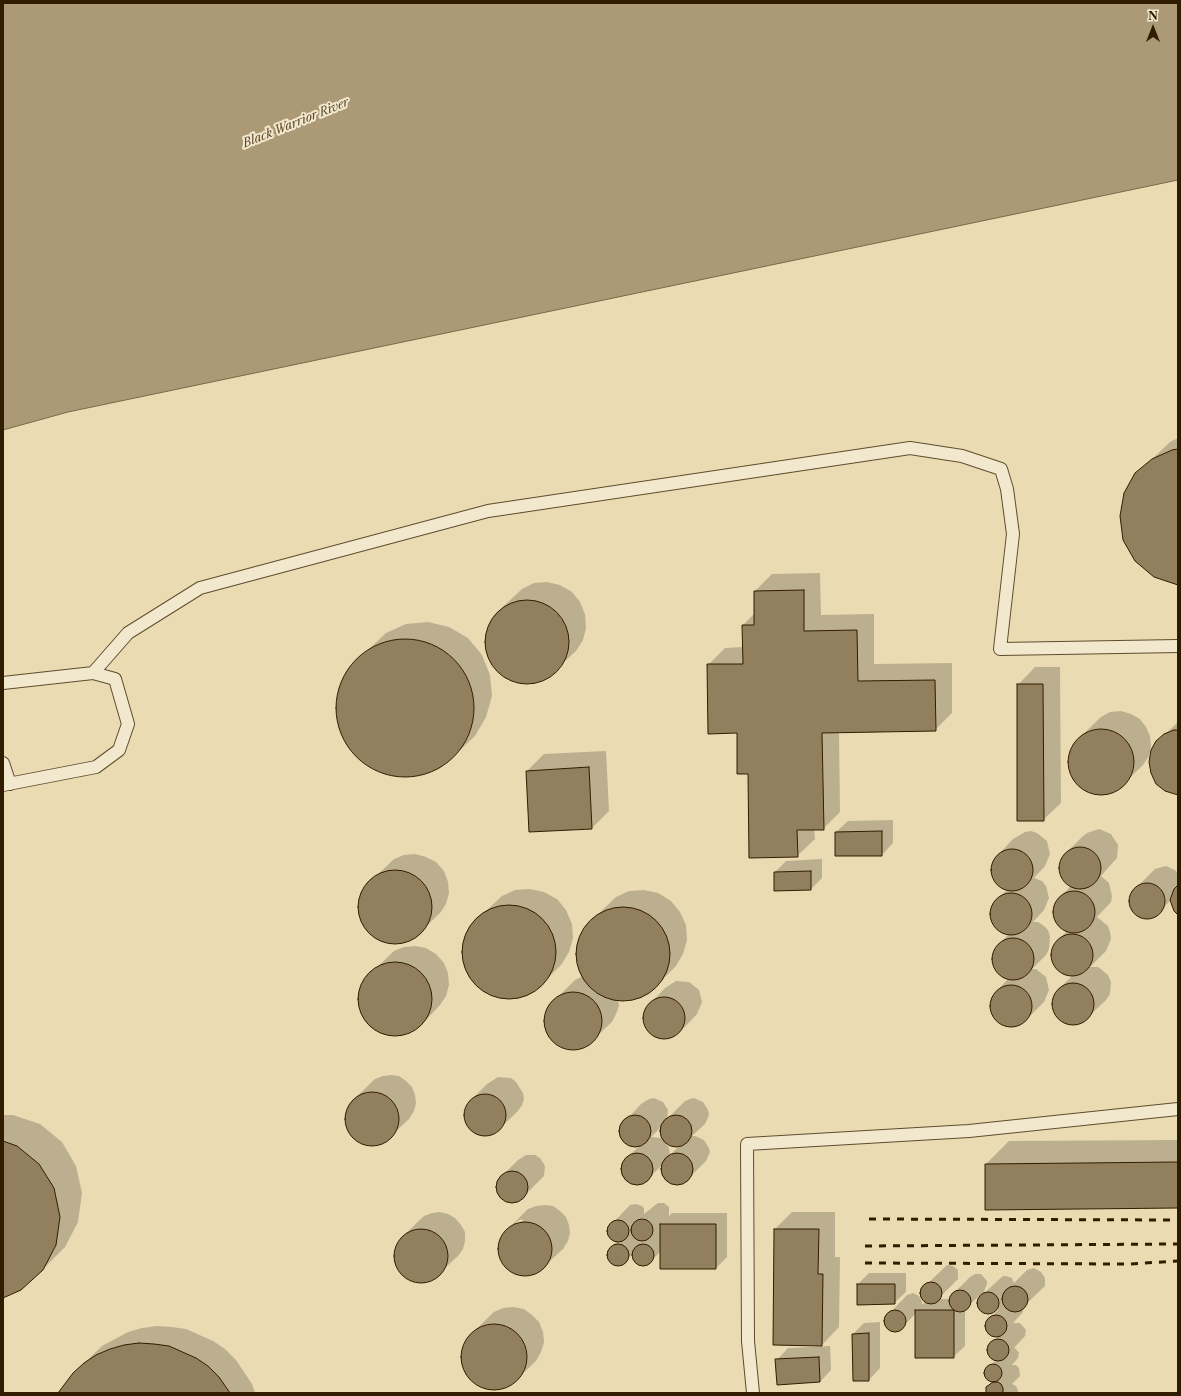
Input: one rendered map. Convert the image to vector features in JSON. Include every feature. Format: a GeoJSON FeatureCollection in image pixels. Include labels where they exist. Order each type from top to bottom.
{"type":"FeatureCollection","features":[{"type":"Feature","properties":{"kind":"lane"},"geometry":{"type":"LineString","coordinates":[[93,673],[128,632],[200,588],[488,511],[910,448],[962,456],[1001,469],[1007,489],[1013,534],[1000,650],[1178,646]]}},
{"type":"Feature","properties":{"kind":"lane"},"geometry":{"type":"LineString","coordinates":[[3,683],[93,673],[116,679],[128,724],[119,750],[96,767],[6,784],[3,763]]}},
{"type":"Feature","properties":{"kind":"lane"},"geometry":{"type":"LineString","coordinates":[[753,1393],[748,1341],[747,1144],[969,1131],[1178,1109]]}},
{"type":"Feature","properties":{"kind":"water","name":"Black Warrior River"},"geometry":{"type":"Polygon","coordinates":[[[3,3],[1178,3],[1178,180],[68,412],[3,430],[3,3]]]}},
{"type":"Feature","properties":{"kind":"building"},"geometry":{"type":"Polygon","coordinates":[[[1178,449],[1178,585],[1154,577],[1135,561],[1123,540],[1120,516],[1124,493],[1135,473],[1152,459],[1172,450],[1178,449]]]}},
{"type":"Feature","properties":{"kind":"building"},"geometry":{"type":"Polygon","coordinates":[[[804,590],[804,631],[857,630],[858,681],[935,680],[936,731],[822,733],[824,830],[797,830],[798,857],[749,858],[748,774],[737,774],[737,733],[708,734],[707,664],[743,664],[742,625],[754,625],[754,591],[804,590]]]}},
{"type":"Feature","properties":{"kind":"building"},"geometry":{"type":"Polygon","coordinates":[[[519,600],[535,600],[551,607],[562,618],[569,634],[569,650],[566,658],[557,672],[551,677],[535,684],[519,684],[503,677],[492,666],[485,650],[485,634],[492,618],[503,607],[519,600]]]}},
{"type":"Feature","properties":{"kind":"building"},"geometry":{"type":"Polygon","coordinates":[[[398,639],[412,639],[438,647],[454,659],[466,675],[469,682],[473,695],[473,721],[469,734],[466,741],[454,757],[438,769],[431,772],[412,777],[398,777],[372,769],[356,757],[344,741],[341,734],[336,715],[336,701],[344,675],[356,659],[372,647],[379,644],[398,639]]]}},
{"type":"Feature","properties":{"kind":"building"},"geometry":{"type":"Polygon","coordinates":[[[1017,684],[1043,684],[1044,821],[1017,821],[1017,684]]]}},
{"type":"Feature","properties":{"kind":"building"},"geometry":{"type":"Polygon","coordinates":[[[1095,729],[1107,729],[1119,734],[1129,744],[1134,756],[1132,775],[1119,790],[1107,795],[1095,795],[1083,790],[1073,780],[1068,768],[1068,756],[1073,744],[1083,734],[1095,729]]]}},
{"type":"Feature","properties":{"kind":"building"},"geometry":{"type":"Polygon","coordinates":[[[1178,730],[1178,795],[1165,791],[1156,784],[1151,773],[1149,762],[1151,750],[1156,741],[1164,734],[1178,730]]]}},
{"type":"Feature","properties":{"kind":"building"},"geometry":{"type":"Polygon","coordinates":[[[589,767],[592,829],[529,832],[526,771],[589,767]]]}},
{"type":"Feature","properties":{"kind":"building"},"geometry":{"type":"Polygon","coordinates":[[[882,831],[882,856],[835,856],[835,832],[882,831]]]}},
{"type":"Feature","properties":{"kind":"building"},"geometry":{"type":"Polygon","coordinates":[[[1076,847],[1084,847],[1092,850],[1098,856],[1101,868],[1098,880],[1092,886],[1084,889],[1076,889],[1068,886],[1062,880],[1059,872],[1059,864],[1062,856],[1068,850],[1076,847]]]}},
{"type":"Feature","properties":{"kind":"building"},"geometry":{"type":"Polygon","coordinates":[[[1008,849],[1016,849],[1024,852],[1030,858],[1033,870],[1030,882],[1024,888],[1016,891],[1008,891],[1000,888],[994,882],[991,874],[991,866],[994,858],[1000,852],[1008,849]]]}},
{"type":"Feature","properties":{"kind":"building"},"geometry":{"type":"Polygon","coordinates":[[[395,870],[409,873],[421,881],[429,893],[432,907],[429,921],[421,933],[409,941],[395,944],[381,941],[369,933],[361,921],[358,907],[361,893],[369,881],[381,873],[395,870]]]}},
{"type":"Feature","properties":{"kind":"building"},"geometry":{"type":"Polygon","coordinates":[[[811,871],[811,890],[774,891],[774,872],[811,871]]]}},
{"type":"Feature","properties":{"kind":"building"},"geometry":{"type":"Polygon","coordinates":[[[1147,883],[1157,886],[1162,891],[1165,901],[1162,911],[1157,916],[1147,919],[1137,916],[1132,911],[1129,901],[1132,891],[1137,886],[1147,883]]]}},
{"type":"Feature","properties":{"kind":"building"},"geometry":{"type":"Polygon","coordinates":[[[1178,885],[1178,915],[1174,911],[1170,900],[1174,889],[1178,885]]]}},
{"type":"Feature","properties":{"kind":"building"},"geometry":{"type":"Polygon","coordinates":[[[1070,891],[1078,891],[1086,894],[1092,900],[1095,912],[1092,924],[1086,930],[1078,933],[1070,933],[1062,930],[1056,924],[1053,916],[1053,908],[1056,900],[1062,894],[1070,891]]]}},
{"type":"Feature","properties":{"kind":"building"},"geometry":{"type":"Polygon","coordinates":[[[1007,893],[1015,893],[1023,896],[1029,902],[1032,914],[1029,926],[1023,932],[1015,935],[1007,935],[999,932],[993,926],[990,918],[990,910],[993,902],[999,896],[1007,893]]]}},
{"type":"Feature","properties":{"kind":"building"},"geometry":{"type":"Polygon","coordinates":[[[509,905],[527,909],[542,919],[552,934],[556,952],[552,970],[542,985],[527,995],[509,999],[491,995],[476,985],[466,970],[462,952],[466,934],[476,919],[491,909],[509,905]]]}},
{"type":"Feature","properties":{"kind":"building"},"geometry":{"type":"Polygon","coordinates":[[[623,907],[641,911],[656,921],[666,936],[670,954],[666,972],[656,987],[641,997],[623,1001],[605,997],[590,987],[580,972],[576,954],[580,936],[590,921],[605,911],[623,907]]]}},
{"type":"Feature","properties":{"kind":"building"},"geometry":{"type":"Polygon","coordinates":[[[1068,934],[1076,934],[1084,937],[1090,943],[1093,955],[1090,967],[1084,973],[1076,976],[1068,976],[1060,973],[1054,967],[1051,959],[1051,951],[1054,943],[1060,937],[1068,934]]]}},
{"type":"Feature","properties":{"kind":"building"},"geometry":{"type":"Polygon","coordinates":[[[1009,938],[1017,938],[1025,941],[1031,947],[1034,959],[1031,971],[1025,977],[1017,980],[1009,980],[1001,977],[995,971],[992,963],[992,955],[995,947],[1001,941],[1009,938]]]}},
{"type":"Feature","properties":{"kind":"building"},"geometry":{"type":"Polygon","coordinates":[[[395,962],[409,965],[421,973],[429,985],[432,999],[429,1013],[421,1025],[409,1033],[395,1036],[381,1033],[369,1025],[361,1013],[358,999],[361,985],[369,973],[381,965],[395,962]]]}},
{"type":"Feature","properties":{"kind":"building"},"geometry":{"type":"Polygon","coordinates":[[[1069,983],[1077,983],[1085,986],[1091,992],[1094,1004],[1091,1016],[1085,1022],[1077,1025],[1069,1025],[1061,1022],[1055,1016],[1052,1008],[1052,1000],[1055,992],[1061,986],[1069,983]]]}},
{"type":"Feature","properties":{"kind":"building"},"geometry":{"type":"Polygon","coordinates":[[[1007,985],[1015,985],[1023,988],[1029,994],[1032,1006],[1029,1018],[1023,1024],[1015,1027],[1007,1027],[999,1024],[993,1018],[990,1010],[990,1002],[993,994],[999,988],[1007,985]]]}},
{"type":"Feature","properties":{"kind":"building"},"geometry":{"type":"Polygon","coordinates":[[[573,992],[584,994],[597,1005],[600,1010],[602,1021],[600,1032],[589,1045],[584,1048],[573,1050],[562,1048],[549,1037],[546,1032],[544,1021],[546,1010],[557,997],[562,994],[573,992]]]}},
{"type":"Feature","properties":{"kind":"building"},"geometry":{"type":"Polygon","coordinates":[[[660,997],[668,997],[676,1000],[682,1006],[685,1018],[682,1030],[676,1036],[668,1039],[660,1039],[652,1036],[646,1030],[643,1022],[643,1014],[646,1006],[652,1000],[660,997]]]}},
{"type":"Feature","properties":{"kind":"building"},"geometry":{"type":"Polygon","coordinates":[[[367,1092],[377,1092],[387,1096],[395,1104],[399,1114],[399,1124],[395,1134],[387,1142],[377,1146],[367,1146],[357,1142],[349,1134],[345,1124],[345,1114],[349,1104],[357,1096],[367,1092]]]}},
{"type":"Feature","properties":{"kind":"building"},"geometry":{"type":"Polygon","coordinates":[[[481,1094],[489,1094],[497,1097],[503,1103],[506,1115],[503,1127],[497,1133],[489,1136],[481,1136],[473,1133],[467,1127],[464,1119],[464,1111],[467,1103],[473,1097],[481,1094]]]}},
{"type":"Feature","properties":{"kind":"building"},"geometry":{"type":"Polygon","coordinates":[[[632,1115],[638,1115],[648,1122],[651,1131],[650,1137],[644,1144],[638,1147],[632,1147],[622,1140],[619,1134],[619,1128],[626,1118],[632,1115]]]}},
{"type":"Feature","properties":{"kind":"building"},"geometry":{"type":"Polygon","coordinates":[[[673,1115],[679,1115],[689,1122],[692,1131],[691,1137],[685,1144],[679,1147],[673,1147],[663,1140],[660,1134],[660,1128],[667,1118],[673,1115]]]}},
{"type":"Feature","properties":{"kind":"building"},"geometry":{"type":"Polygon","coordinates":[[[3,1141],[17,1146],[39,1164],[54,1188],[60,1217],[56,1245],[43,1270],[21,1290],[3,1298],[3,1141]]]}},
{"type":"Feature","properties":{"kind":"building"},"geometry":{"type":"Polygon","coordinates":[[[634,1153],[640,1153],[650,1160],[653,1169],[652,1175],[646,1182],[640,1185],[634,1185],[624,1178],[621,1172],[621,1166],[628,1156],[634,1153]]]}},
{"type":"Feature","properties":{"kind":"building"},"geometry":{"type":"Polygon","coordinates":[[[674,1153],[680,1153],[690,1160],[693,1169],[692,1175],[686,1182],[680,1185],[674,1185],[664,1178],[661,1172],[661,1166],[668,1156],[674,1153]]]}},
{"type":"Feature","properties":{"kind":"building"},"geometry":{"type":"Polygon","coordinates":[[[1178,1162],[1178,1208],[985,1210],[985,1164],[1178,1162]]]}},
{"type":"Feature","properties":{"kind":"building"},"geometry":{"type":"Polygon","coordinates":[[[509,1171],[515,1171],[525,1178],[528,1187],[527,1193],[521,1200],[515,1203],[509,1203],[499,1196],[496,1190],[496,1184],[503,1174],[509,1171]]]}},
{"type":"Feature","properties":{"kind":"building"},"geometry":{"type":"Polygon","coordinates":[[[642,1219],[650,1222],[653,1230],[650,1238],[642,1241],[634,1238],[631,1230],[634,1222],[642,1219]]]}},
{"type":"Feature","properties":{"kind":"building"},"geometry":{"type":"Polygon","coordinates":[[[618,1220],[626,1223],[629,1231],[626,1239],[618,1242],[610,1239],[607,1231],[610,1223],[618,1220]]]}},
{"type":"Feature","properties":{"kind":"building"},"geometry":{"type":"Polygon","coordinates":[[[520,1222],[530,1222],[540,1226],[548,1234],[552,1244],[552,1254],[548,1264],[540,1272],[530,1276],[520,1276],[510,1272],[502,1264],[498,1254],[498,1244],[502,1234],[510,1226],[520,1222]]]}},
{"type":"Feature","properties":{"kind":"building"},"geometry":{"type":"Polygon","coordinates":[[[660,1224],[716,1224],[716,1269],[660,1269],[660,1224]]]}},
{"type":"Feature","properties":{"kind":"building"},"geometry":{"type":"Polygon","coordinates":[[[416,1229],[426,1229],[436,1233],[444,1241],[448,1251],[448,1261],[444,1271],[436,1279],[426,1283],[416,1283],[406,1279],[398,1271],[394,1261],[394,1251],[398,1241],[406,1233],[416,1229]]]}},
{"type":"Feature","properties":{"kind":"building"},"geometry":{"type":"Polygon","coordinates":[[[774,1229],[819,1229],[818,1274],[823,1274],[822,1346],[773,1345],[774,1229]]]}},
{"type":"Feature","properties":{"kind":"building"},"geometry":{"type":"Polygon","coordinates":[[[618,1244],[626,1247],[629,1255],[626,1263],[618,1266],[610,1263],[607,1255],[610,1247],[618,1244]]]}},
{"type":"Feature","properties":{"kind":"building"},"geometry":{"type":"Polygon","coordinates":[[[643,1244],[651,1247],[654,1255],[651,1263],[643,1266],[635,1263],[632,1255],[635,1247],[643,1244]]]}},
{"type":"Feature","properties":{"kind":"building"},"geometry":{"type":"Polygon","coordinates":[[[931,1282],[939,1285],[942,1293],[939,1301],[931,1304],[923,1301],[920,1293],[923,1285],[931,1282]]]}},
{"type":"Feature","properties":{"kind":"building"},"geometry":{"type":"Polygon","coordinates":[[[857,1284],[895,1284],[895,1304],[857,1305],[857,1284]]]}},
{"type":"Feature","properties":{"kind":"building"},"geometry":{"type":"Polygon","coordinates":[[[1015,1286],[1024,1290],[1028,1299],[1024,1308],[1015,1312],[1006,1308],[1002,1299],[1006,1290],[1015,1286]]]}},
{"type":"Feature","properties":{"kind":"building"},"geometry":{"type":"Polygon","coordinates":[[[960,1290],[968,1293],[971,1301],[968,1309],[960,1312],[952,1309],[949,1301],[952,1293],[960,1290]]]}},
{"type":"Feature","properties":{"kind":"building"},"geometry":{"type":"Polygon","coordinates":[[[988,1292],[996,1295],[999,1303],[996,1311],[988,1314],[980,1311],[977,1303],[980,1295],[988,1292]]]}},
{"type":"Feature","properties":{"kind":"building"},"geometry":{"type":"Polygon","coordinates":[[[895,1310],[903,1313],[906,1321],[903,1329],[895,1332],[887,1329],[884,1321],[887,1313],[895,1310]]]}},
{"type":"Feature","properties":{"kind":"building"},"geometry":{"type":"Polygon","coordinates":[[[915,1310],[954,1310],[954,1358],[915,1358],[915,1310]]]}},
{"type":"Feature","properties":{"kind":"building"},"geometry":{"type":"Polygon","coordinates":[[[996,1315],[1004,1318],[1007,1326],[1004,1334],[996,1337],[988,1334],[985,1326],[988,1318],[996,1315]]]}},
{"type":"Feature","properties":{"kind":"building"},"geometry":{"type":"Polygon","coordinates":[[[488,1324],[500,1324],[512,1329],[522,1339],[527,1351],[525,1370],[512,1385],[500,1390],[488,1390],[476,1385],[466,1375],[461,1363],[461,1351],[466,1339],[476,1329],[488,1324]]]}},
{"type":"Feature","properties":{"kind":"building"},"geometry":{"type":"Polygon","coordinates":[[[869,1333],[869,1381],[853,1381],[852,1334],[869,1333]]]}},
{"type":"Feature","properties":{"kind":"building"},"geometry":{"type":"Polygon","coordinates":[[[998,1339],[1006,1342],[1009,1350],[1006,1358],[998,1361],[990,1358],[987,1350],[990,1342],[998,1339]]]}},
{"type":"Feature","properties":{"kind":"building"},"geometry":{"type":"Polygon","coordinates":[[[139,1343],[169,1346],[196,1358],[208,1366],[219,1377],[230,1393],[58,1393],[73,1373],[96,1355],[124,1345],[139,1343]]]}},
{"type":"Feature","properties":{"kind":"building"},"geometry":{"type":"Polygon","coordinates":[[[819,1357],[820,1382],[777,1385],[775,1359],[819,1357]]]}},
{"type":"Feature","properties":{"kind":"building"},"geometry":{"type":"Polygon","coordinates":[[[993,1364],[999,1367],[1002,1373],[999,1379],[993,1382],[987,1379],[984,1373],[987,1367],[993,1364]]]}},
{"type":"Feature","properties":{"kind":"building"},"geometry":{"type":"Polygon","coordinates":[[[993,1382],[998,1382],[1001,1384],[1003,1393],[986,1393],[986,1387],[993,1382]]]}},
{"type":"Feature","properties":{"kind":"railway"},"geometry":{"type":"LineString","coordinates":[[869,1219],[1178,1220]]}},
{"type":"Feature","properties":{"kind":"railway"},"geometry":{"type":"LineString","coordinates":[[865,1246],[1178,1244]]}},
{"type":"Feature","properties":{"kind":"railway"},"geometry":{"type":"LineString","coordinates":[[865,1263],[1129,1264],[1178,1261]]}}]}
